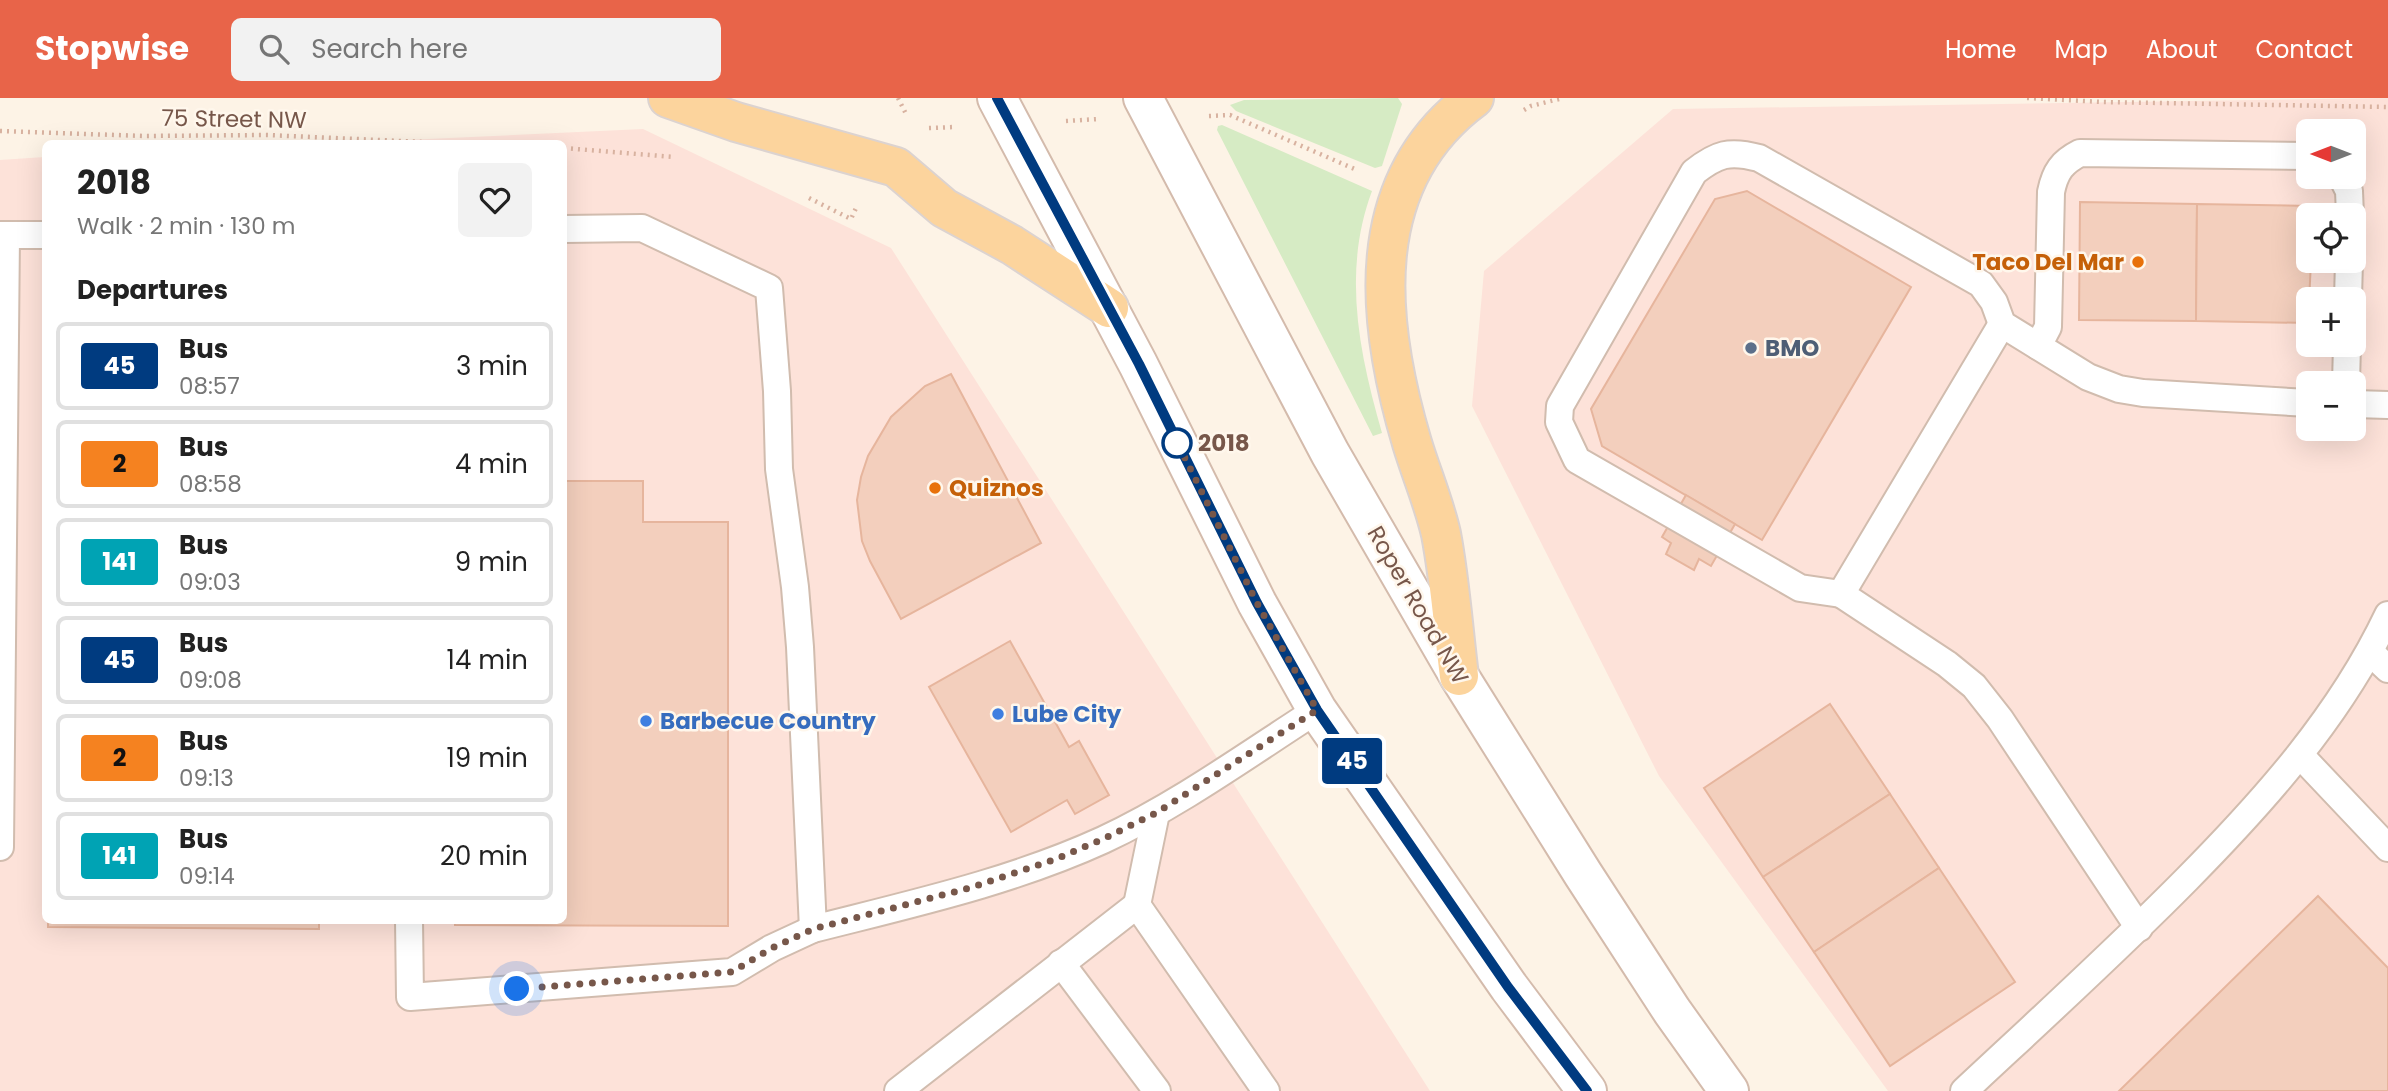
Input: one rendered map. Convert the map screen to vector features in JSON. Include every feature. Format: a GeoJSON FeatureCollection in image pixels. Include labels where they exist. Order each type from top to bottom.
{"type":"FeatureCollection","features":[{"type":"Feature","properties":{"kind":"main road"},"geometry":{"type":"LineString","coordinates":[[668,98],[763,130],[896,167],[944,208],[1012,245],[1109,308]]}},
{"type":"Feature","properties":{"kind":"main road"},"geometry":{"type":"LineString","coordinates":[[1459,676],[1440,533],[1411,442],[1396,381],[1384,278],[1387,240],[1401,190],[1438,130],[1474,98]]}},
{"type":"Feature","properties":{"kind":"main road","name":"Roper Road NW"},"geometry":{"type":"LineString","coordinates":[[1148,107],[1330,453],[1459,676],[1672,1011],[1729,1091]]}},
{"type":"Feature","properties":{"kind":"main road"},"geometry":{"type":"LineString","coordinates":[[1004,111],[1109,308],[1257,603],[1317,710],[1508,987],[1587,1091]]}},
{"type":"Feature","properties":{"kind":"lane"},"geometry":{"type":"LineString","coordinates":[[2139,928],[2000,719],[1974,686],[1947,664],[1841,594],[1800,588],[1577,460],[1559,422],[1560,406],[1694,172],[1725,153],[1741,153],[1759,158],[1981,284],[1993,302],[2002,324],[2088,377],[2119,389],[2143,393],[2296,402]]}},
{"type":"Feature","properties":{"kind":"lane"},"geometry":{"type":"LineString","coordinates":[[2038,346],[2048,327],[2051,192],[2060,166],[2070,158],[2080,153],[2296,156]]}},
{"type":"Feature","properties":{"kind":"lane"},"geometry":{"type":"LineString","coordinates":[[567,229],[642,229],[769,288],[777,391],[779,470],[795,587],[800,647],[813,929]]}},
{"type":"Feature","properties":{"kind":"lane"},"geometry":{"type":"LineString","coordinates":[[0,847],[3,235],[42,235]]}},
{"type":"Feature","properties":{"kind":"lane"},"geometry":{"type":"LineString","coordinates":[[1841,594],[2002,324]]}},
{"type":"Feature","properties":{"kind":"lane"},"geometry":{"type":"LineString","coordinates":[[2366,404],[2388,405]]}},
{"type":"Feature","properties":{"kind":"lane"},"geometry":{"type":"LineString","coordinates":[[1964,1091],[2139,928],[2253,811],[2300,755],[2337,704],[2379,661],[2388,615]]}},
{"type":"Feature","properties":{"kind":"lane"},"geometry":{"type":"LineString","coordinates":[[409,924],[410,997],[732,972],[772,948],[813,929],[973,887],[1056,859],[1103,839],[1156,813],[1317,710]]}},
{"type":"Feature","properties":{"kind":"lane"},"geometry":{"type":"LineString","coordinates":[[2300,755],[2388,848]]}},
{"type":"Feature","properties":{"kind":"lane"},"geometry":{"type":"LineString","coordinates":[[898,1091],[1136,905],[1156,813]]}},
{"type":"Feature","properties":{"kind":"lane"},"geometry":{"type":"LineString","coordinates":[[1136,905],[1266,1091]]}},
{"type":"Feature","properties":{"kind":"lane"},"geometry":{"type":"LineString","coordinates":[[1060,962],[1157,1091]]}},
{"type":"Feature","properties":{"kind":"path"},"geometry":{"type":"LineString","coordinates":[[2027,98],[2116,103],[2388,107]]}},
{"type":"Feature","properties":{"kind":"path"},"geometry":{"type":"LineString","coordinates":[[928,128],[1004,111],[1148,107],[1230,115],[1367,175]]}},
{"type":"Feature","properties":{"kind":"path","name":"75 Street NW"},"geometry":{"type":"LineString","coordinates":[[0,131],[145,136],[267,135],[379,140]]}},
{"type":"Feature","properties":{"kind":"shaded area"},"geometry":{"type":"Polygon","coordinates":[[[2388,98],[2388,1091],[1888,1091],[1659,776],[1472,406],[1484,271],[1673,109],[2388,98]]]}},
{"type":"Feature","properties":{"kind":"shaded area"},"geometry":{"type":"Polygon","coordinates":[[[643,129],[891,248],[1430,1091],[0,1091],[0,160],[42,157],[42,924],[567,924],[567,140],[405,140],[643,129]]]}},
{"type":"Feature","properties":{"kind":"green space"},"geometry":{"type":"Polygon","coordinates":[[[1398,98],[1402,104],[1382,166],[1375,168],[1236,111],[1230,105],[1244,100],[1398,98]]]}},
{"type":"Feature","properties":{"kind":"green space"},"geometry":{"type":"Polygon","coordinates":[[[1222,125],[1372,191],[1358,251],[1357,312],[1367,373],[1382,433],[1373,436],[1217,130],[1218,126],[1222,125]]]}},
{"type":"Feature","properties":{"kind":"building","name":"BMO"},"geometry":{"type":"Polygon","coordinates":[[[1747,191],[1911,287],[1762,540],[1602,446],[1591,409],[1715,199],[1747,191]]]}},
{"type":"Feature","properties":{"kind":"building","name":"Taco Del Mar"},"geometry":{"type":"Polygon","coordinates":[[[2080,202],[2197,204],[2196,321],[2079,320],[2080,202]]]}},
{"type":"Feature","properties":{"kind":"building"},"geometry":{"type":"Polygon","coordinates":[[[2197,204],[2296,206],[2296,273],[2310,273],[2310,287],[2296,287],[2296,323],[2196,321],[2197,204]]]}},
{"type":"Feature","properties":{"kind":"building","name":"Quiznos"},"geometry":{"type":"Polygon","coordinates":[[[951,374],[1041,543],[901,619],[862,541],[857,500],[861,477],[868,456],[891,417],[925,386],[951,374]]]}},
{"type":"Feature","properties":{"kind":"building","name":"Barbecue Country"},"geometry":{"type":"Polygon","coordinates":[[[567,481],[643,481],[643,522],[728,522],[728,926],[455,925],[567,924],[567,481]]]}},
{"type":"Feature","properties":{"kind":"building"},"geometry":{"type":"Polygon","coordinates":[[[1686,495],[1735,524],[1711,566],[1699,559],[1694,570],[1666,554],[1671,543],[1662,537],[1686,495]]]}},
{"type":"Feature","properties":{"kind":"building","name":"Lube City"},"geometry":{"type":"Polygon","coordinates":[[[1010,641],[1069,747],[1079,741],[1109,795],[1075,814],[1067,800],[1011,832],[929,687],[1010,641]]]}},
{"type":"Feature","properties":{"kind":"building"},"geometry":{"type":"Polygon","coordinates":[[[1830,704],[1890,794],[1763,877],[1704,788],[1830,704]]]}},
{"type":"Feature","properties":{"kind":"building"},"geometry":{"type":"Polygon","coordinates":[[[1890,794],[1939,868],[1814,952],[1763,877],[1890,794]]]}},
{"type":"Feature","properties":{"kind":"building"},"geometry":{"type":"Polygon","coordinates":[[[1939,868],[2015,982],[1890,1066],[1814,952],[1939,868]]]}},
{"type":"Feature","properties":{"kind":"building"},"geometry":{"type":"Polygon","coordinates":[[[2318,896],[2388,968],[2388,1091],[2119,1091],[2318,896]]]}},
{"type":"Feature","properties":{"kind":"building"},"geometry":{"type":"Polygon","coordinates":[[[48,924],[319,924],[319,929],[48,927],[48,924]]]}},
{"type":"Feature","properties":{"kind":"bus line","name":"45"},"geometry":{"type":"LineString","coordinates":[[997,98],[1139,364],[1257,603],[1317,710],[1508,987],[1587,1091]]}},
{"type":"Feature","properties":{"kind":"place","name":"Taco Del Mar"},"geometry":{"type":"Point","coordinates":[2138,262]}},
{"type":"Feature","properties":{"kind":"place","name":"BMO"},"geometry":{"type":"Point","coordinates":[1751,348]}},
{"type":"Feature","properties":{"kind":"place","name":"2018"},"geometry":{"type":"Point","coordinates":[1177,443]}},
{"type":"Feature","properties":{"kind":"place","name":"Quiznos"},"geometry":{"type":"Point","coordinates":[935,488]}},
{"type":"Feature","properties":{"kind":"place","name":"Lube City"},"geometry":{"type":"Point","coordinates":[998,714]}},
{"type":"Feature","properties":{"kind":"place","name":"Barbecue Country"},"geometry":{"type":"Point","coordinates":[646,721]}},
{"type":"Feature","properties":{"kind":"route"},"geometry":{"type":"LineString","coordinates":[[517,989],[732,972],[772,948],[813,929],[973,887],[1056,859],[1103,839],[1156,813],[1317,710],[1257,603],[1174,436],[1177,443]]}}]}
